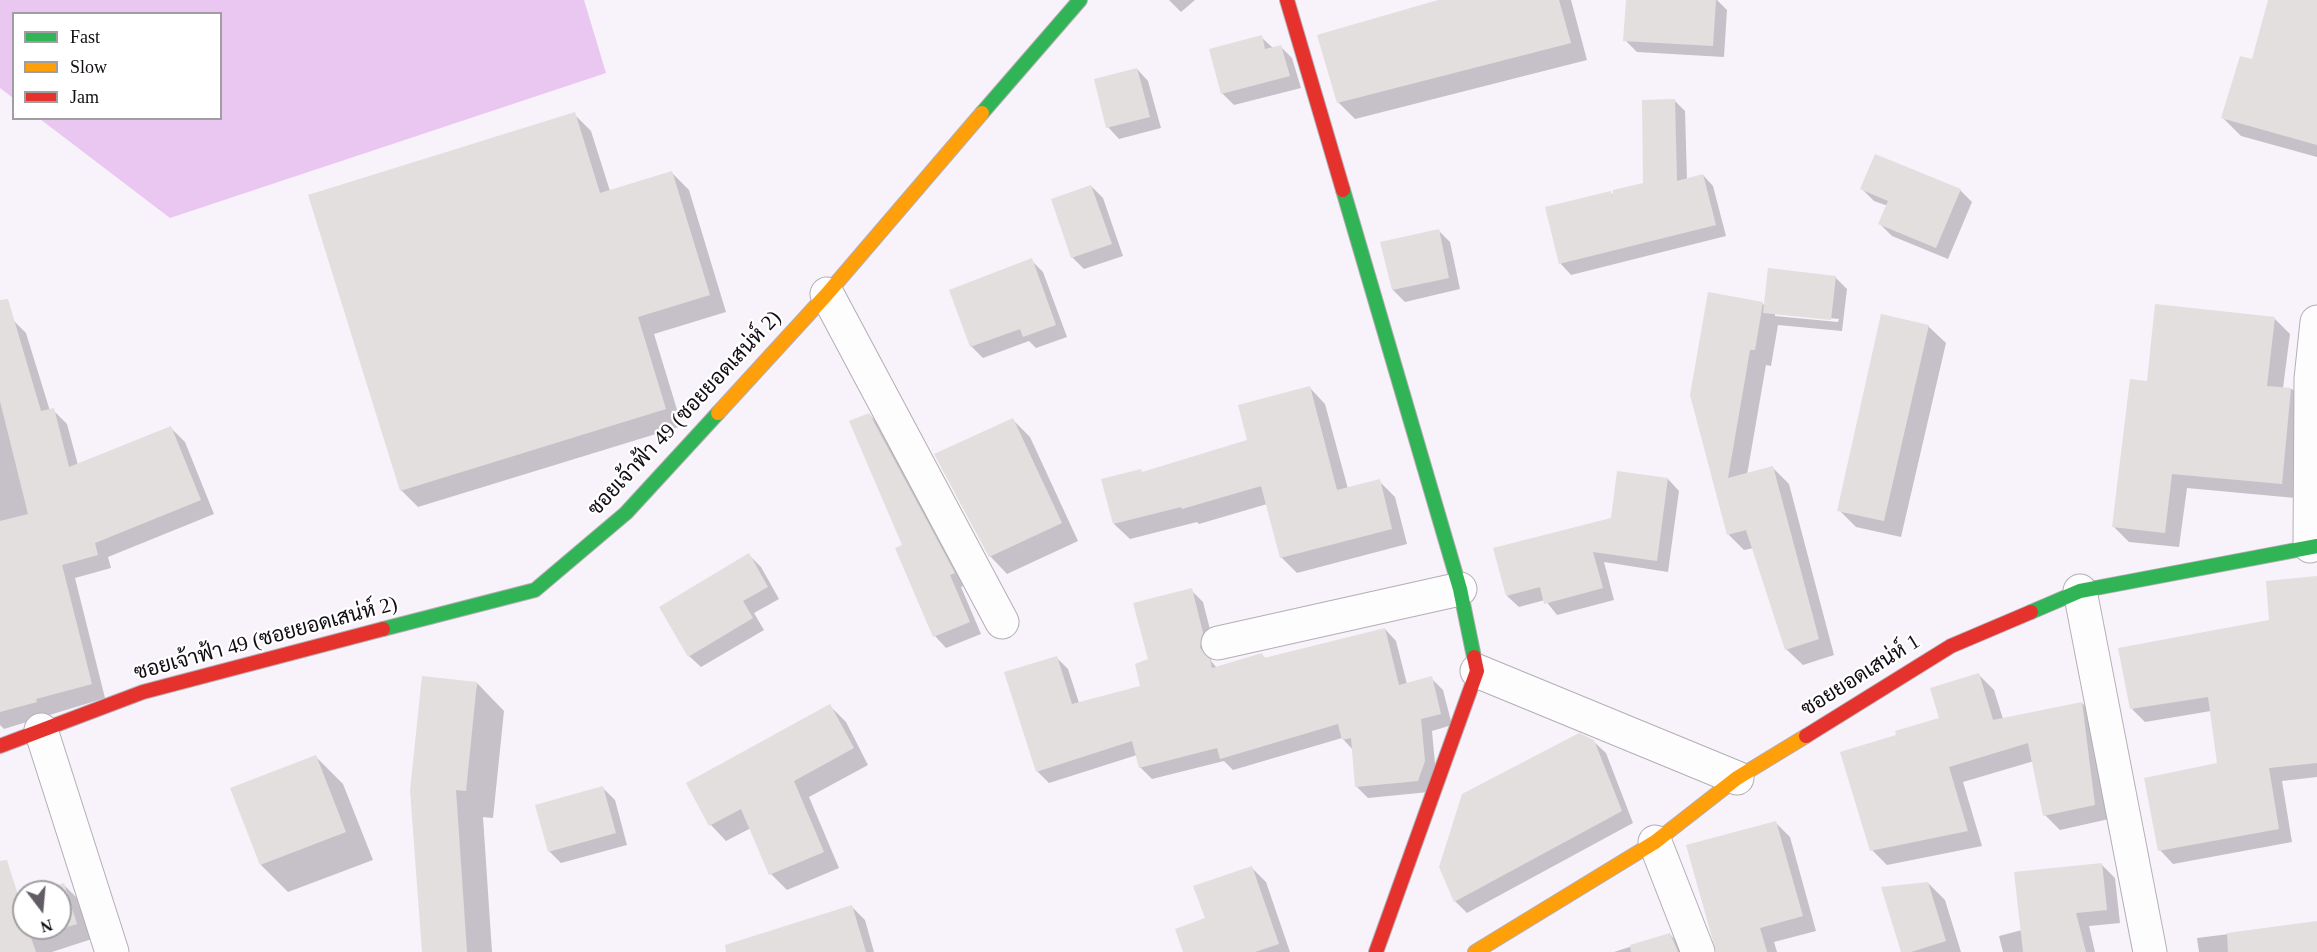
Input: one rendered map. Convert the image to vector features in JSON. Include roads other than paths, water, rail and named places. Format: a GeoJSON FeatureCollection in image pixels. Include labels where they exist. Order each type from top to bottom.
{"type":"FeatureCollection","features":[{"type":"Feature","properties":{"kind":"street","name":"ซอยเจ้าฟ้า 49 (ซอยยอดเสน่ห์ 2)"},"geometry":{"type":"LineString","coordinates":[[0,746],[142,692],[535,590],[626,513],[827,294],[1080,0]]}},
{"type":"Feature","properties":{"kind":"street"},"geometry":{"type":"LineString","coordinates":[[1287,0],[1460,589],[1477,671],[1376,952]]}},
{"type":"Feature","properties":{"kind":"street"},"geometry":{"type":"LineString","coordinates":[[827,294],[1002,622]]}},
{"type":"Feature","properties":{"kind":"street"},"geometry":{"type":"LineString","coordinates":[[2314,546],[2311,379],[2317,322]]}},
{"type":"Feature","properties":{"kind":"street","name":"ซอยยอดเสน่ห์ 1"},"geometry":{"type":"LineString","coordinates":[[1475,952],[1655,842],[1737,778],[1951,646],[2080,591],[2314,546]]}},
{"type":"Feature","properties":{"kind":"street"},"geometry":{"type":"LineString","coordinates":[[1218,643],[1460,589]]}},
{"type":"Feature","properties":{"kind":"street"},"geometry":{"type":"LineString","coordinates":[[2080,591],[2150,952]]}},
{"type":"Feature","properties":{"kind":"street"},"geometry":{"type":"LineString","coordinates":[[1477,671],[1737,778]]}},
{"type":"Feature","properties":{"kind":"street"},"geometry":{"type":"LineString","coordinates":[[41,730],[112,952]]}},
{"type":"Feature","properties":{"kind":"street"},"geometry":{"type":"LineString","coordinates":[[1655,842],[1698,952]]}}]}
